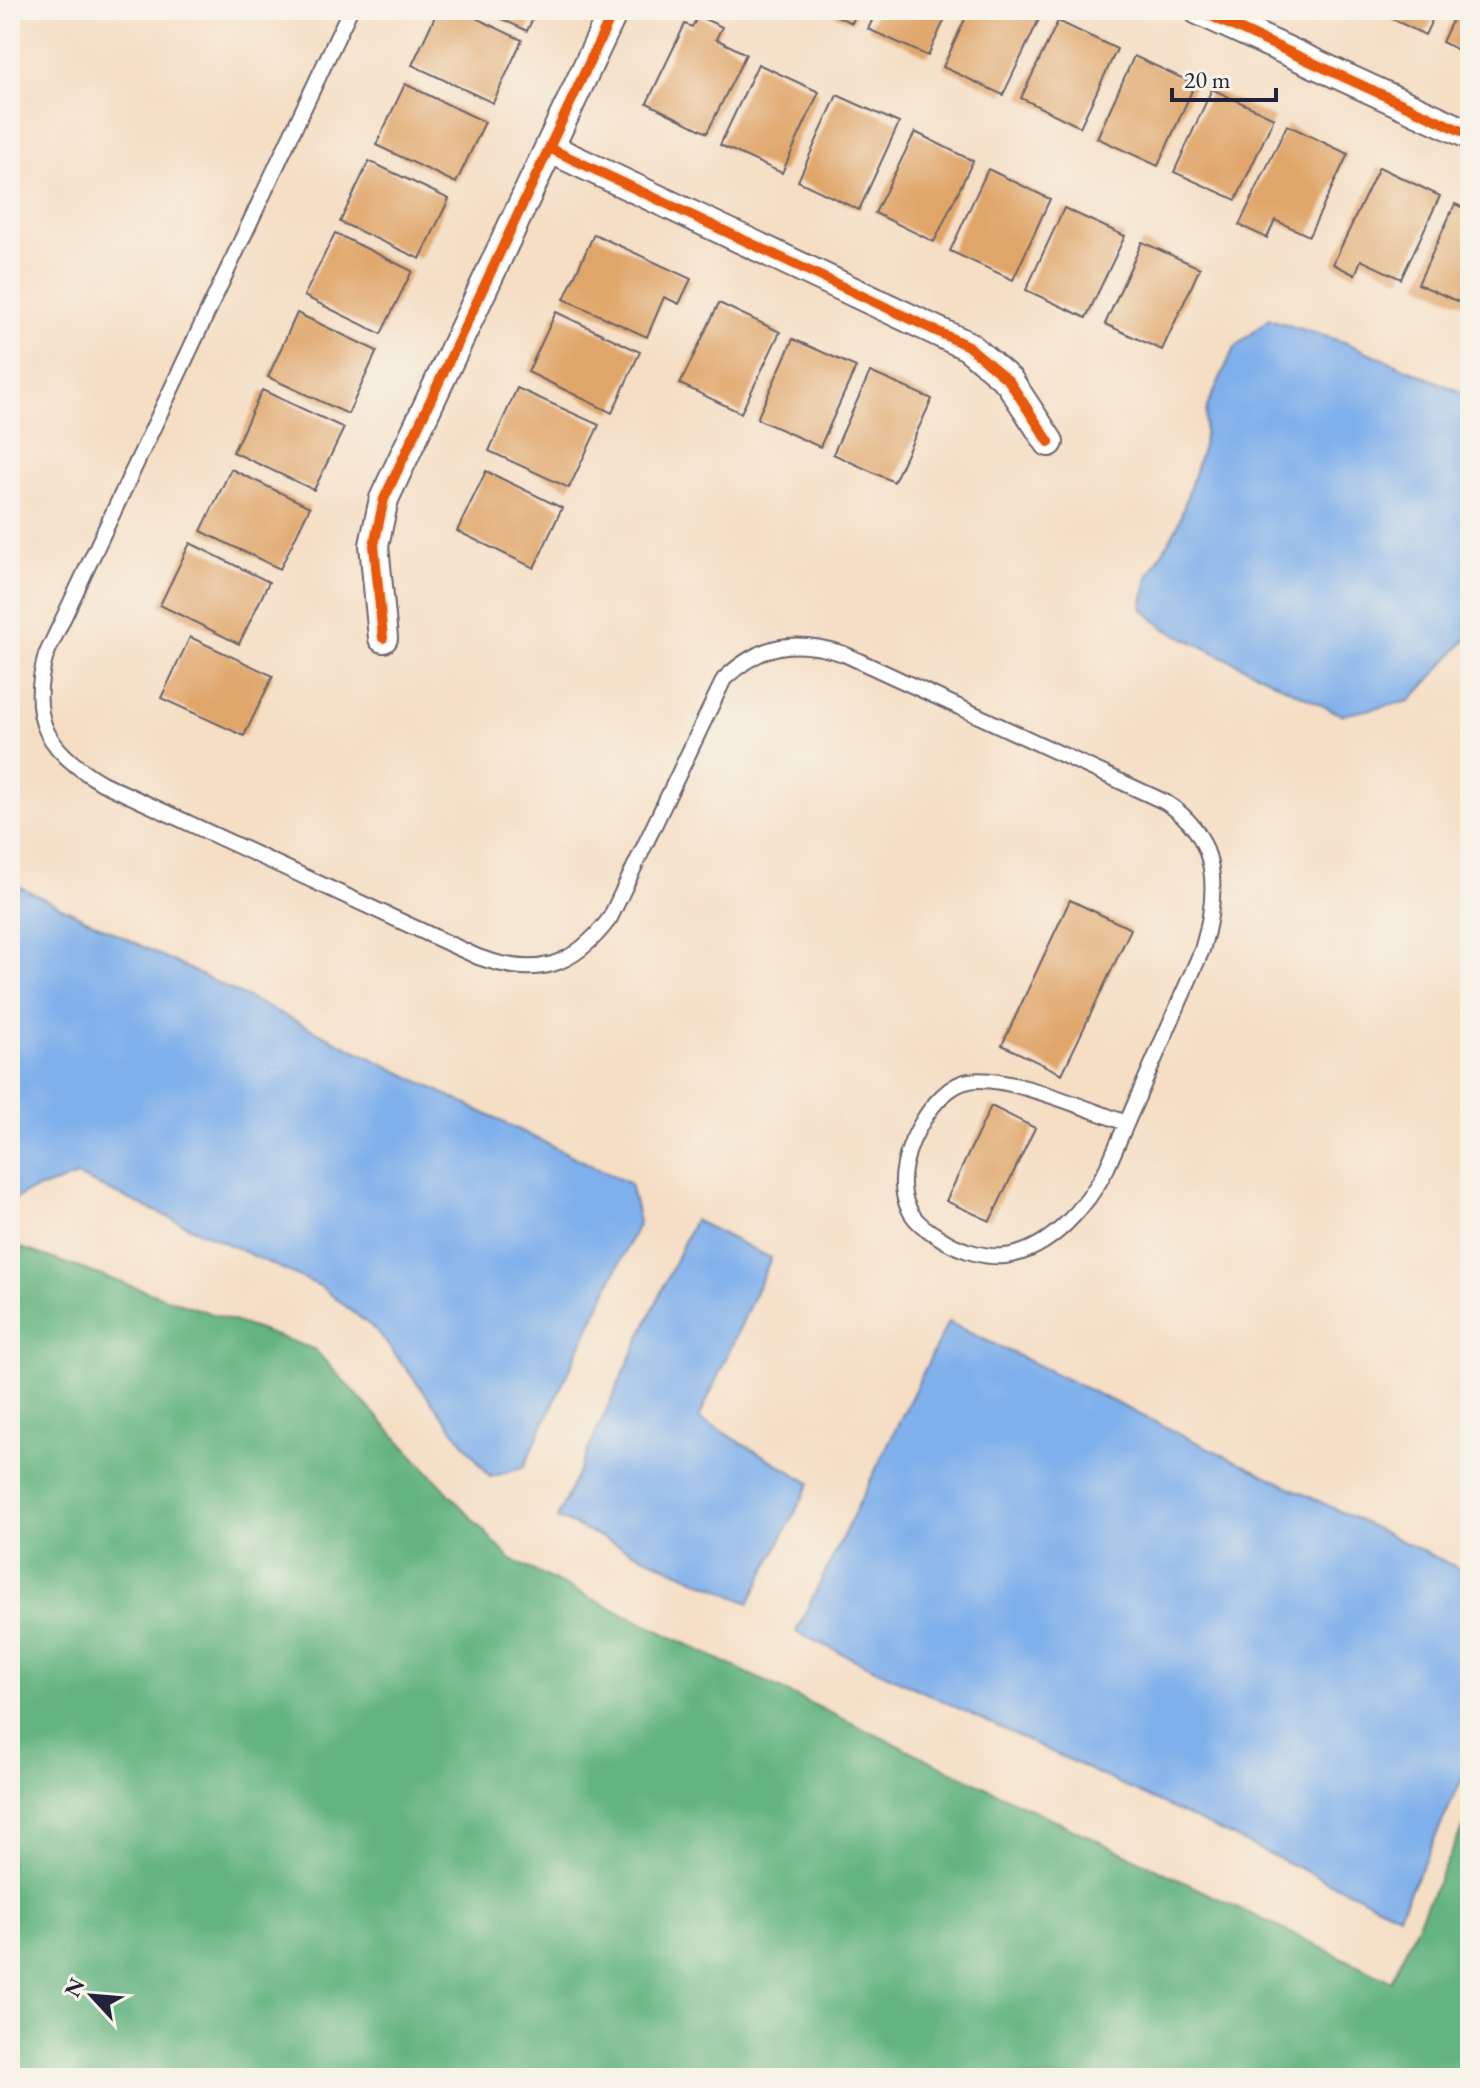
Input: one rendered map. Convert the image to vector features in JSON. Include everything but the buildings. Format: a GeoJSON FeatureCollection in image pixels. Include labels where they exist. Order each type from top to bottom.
{"type":"FeatureCollection","features":[{"type":"Feature","properties":{"kind":"street"},"geometry":{"type":"LineString","coordinates":[[383,638],[374,545],[384,499],[614,10]]}},
{"type":"Feature","properties":{"kind":"street"},"geometry":{"type":"LineString","coordinates":[[1198,10],[1470,135]]}},
{"type":"Feature","properties":{"kind":"street"},"geometry":{"type":"LineString","coordinates":[[549,148],[968,346],[1009,381],[1049,442]]}},
{"type":"Feature","properties":{"kind":"lane"},"geometry":{"type":"LineString","coordinates":[[350,10],[46,655],[38,699],[46,729],[63,757],[102,783],[478,957],[499,965],[538,968],[578,953],[595,938],[610,918],[724,679],[760,651],[780,646],[820,646],[844,654],[1165,802],[1189,820],[1201,835],[1211,868],[1213,899],[1202,950],[1107,1168],[1087,1201],[1056,1232],[1033,1246],[1006,1256],[979,1255],[953,1245],[927,1230],[909,1211],[903,1186],[906,1158],[913,1135],[947,1091],[968,1081],[992,1081],[1017,1087],[1126,1123]]}},
{"type":"Feature","properties":{"kind":"green space"},"geometry":{"type":"Polygon","coordinates":[[[10,1244],[314,1349],[511,1560],[1391,1981],[1470,1812],[1470,2078],[10,2078],[10,1244]]]}},
{"type":"Feature","properties":{"kind":"water"},"geometry":{"type":"Polygon","coordinates":[[[1269,319],[1344,342],[1470,396],[1470,635],[1410,701],[1342,715],[1164,628],[1142,608],[1148,577],[1178,525],[1203,446],[1207,407],[1234,348],[1269,319]]]}},
{"type":"Feature","properties":{"kind":"water"},"geometry":{"type":"Polygon","coordinates":[[[10,882],[630,1184],[639,1222],[523,1468],[490,1477],[377,1331],[320,1286],[78,1176],[25,1193],[10,1203],[10,882]]]}},
{"type":"Feature","properties":{"kind":"water"},"geometry":{"type":"Polygon","coordinates":[[[694,1220],[771,1258],[699,1418],[810,1483],[749,1603],[557,1518],[694,1220]]]}},
{"type":"Feature","properties":{"kind":"water"},"geometry":{"type":"Polygon","coordinates":[[[948,1322],[1470,1574],[1470,1762],[1399,1915],[796,1632],[948,1322]]]}},
{"type":"Feature","properties":{"kind":"cycle path"},"geometry":{"type":"LineString","coordinates":[[383,638],[374,545],[384,499],[614,10]]}},
{"type":"Feature","properties":{"kind":"cycle path"},"geometry":{"type":"LineString","coordinates":[[1198,10],[1470,135]]}},
{"type":"Feature","properties":{"kind":"cycle path"},"geometry":{"type":"LineString","coordinates":[[549,148],[968,346],[1009,381],[1049,442]]}}]}
